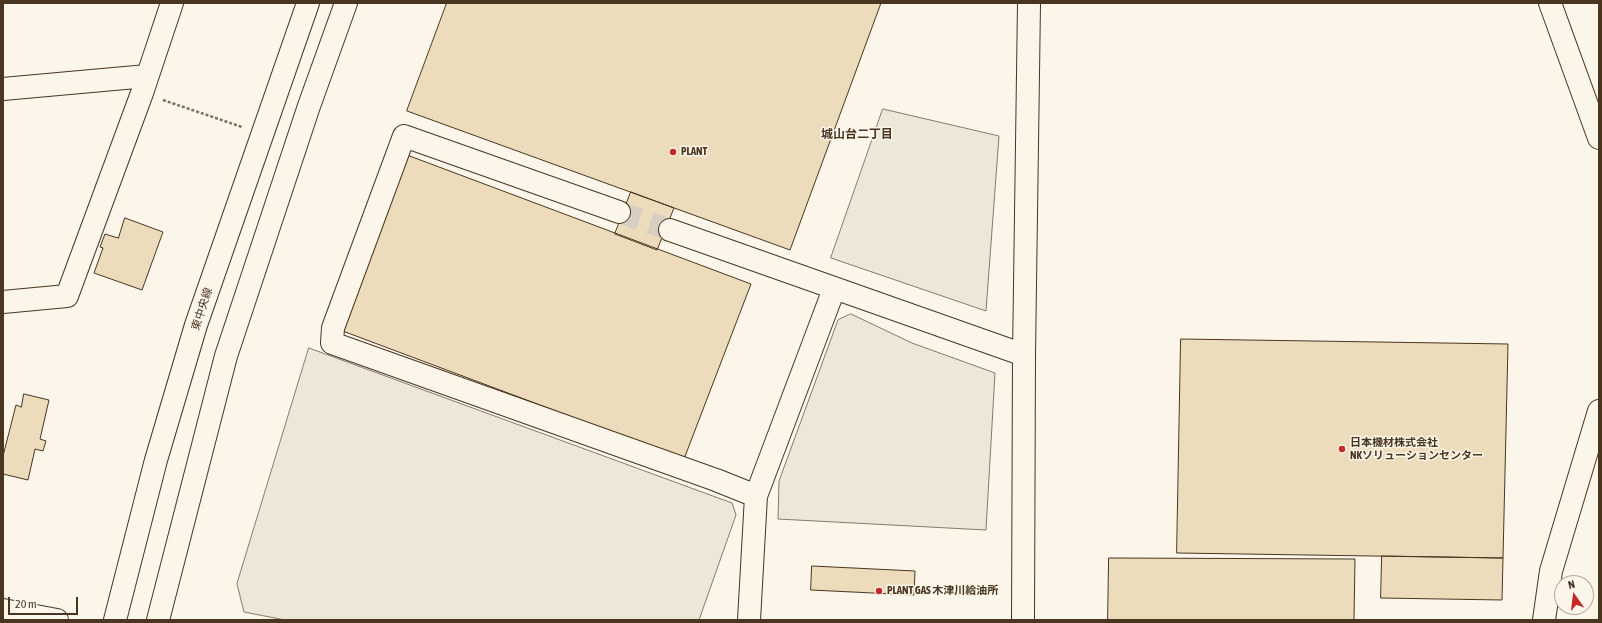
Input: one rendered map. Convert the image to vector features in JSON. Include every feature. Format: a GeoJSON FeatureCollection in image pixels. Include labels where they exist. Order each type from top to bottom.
{"type":"FeatureCollection","features":[{"type":"Feature","properties":{"kind":"main road"},"geometry":{"type":"LineString","coordinates":[[3,302],[68,296],[145,84],[172,3]]}},
{"type":"Feature","properties":{"kind":"main road","name":"東中央線"},"geometry":{"type":"LineString","coordinates":[[115,620],[156,460],[196,325],[261,133],[308,3]]}},
{"type":"Feature","properties":{"kind":"main road"},"geometry":{"type":"LineString","coordinates":[[158,620],[226,356],[270,222],[346,3]]}},
{"type":"Feature","properties":{"kind":"main road"},"geometry":{"type":"LineString","coordinates":[[1023,620],[1024,355],[1029,3]]}},
{"type":"Feature","properties":{"kind":"main road"},"geometry":{"type":"LineString","coordinates":[[1550,3],[1599,138]]}},
{"type":"Feature","properties":{"kind":"main road"},"geometry":{"type":"LineString","coordinates":[[3,89],[145,84]]}},
{"type":"Feature","properties":{"kind":"main road"},"geometry":{"type":"LineString","coordinates":[[619,212],[404,136],[333,328],[332,343],[716,480],[756,496]]}},
{"type":"Feature","properties":{"kind":"main road"},"geometry":{"type":"LineString","coordinates":[[670,230],[1024,355]]}},
{"type":"Feature","properties":{"kind":"main road"},"geometry":{"type":"LineString","coordinates":[[749,620],[756,496],[834,289]]}},
{"type":"Feature","properties":{"kind":"main road"},"geometry":{"type":"LineString","coordinates":[[1544,620],[1551,570],[1599,411]]}},
{"type":"Feature","properties":{"kind":"main road"},"geometry":{"type":"LineString","coordinates":[[3,610],[57,620]]}},
{"type":"Feature","properties":{"kind":"path"},"geometry":{"type":"LineString","coordinates":[[145,84],[261,133]]}},
{"type":"Feature","properties":{"kind":"shaded area"},"geometry":{"type":"Polygon","coordinates":[[[883,109],[999,136],[986,311],[831,258],[883,109]]]}},
{"type":"Feature","properties":{"kind":"shaded area"},"geometry":{"type":"Polygon","coordinates":[[[851,314],[912,343],[995,373],[986,530],[778,519],[779,481],[838,320],[851,314]]]}},
{"type":"Feature","properties":{"kind":"shaded area"},"geometry":{"type":"Polygon","coordinates":[[[309,348],[732,503],[736,515],[699,620],[285,620],[244,612],[237,584],[309,348]]]}},
{"type":"Feature","properties":{"kind":"building","name":"PLANT"},"geometry":{"type":"Polygon","coordinates":[[[447,3],[881,3],[790,250],[407,111],[447,3]]]}},
{"type":"Feature","properties":{"kind":"building"},"geometry":{"type":"Polygon","coordinates":[[[407,155],[751,284],[684,459],[340,330],[407,155]]]}},
{"type":"Feature","properties":{"kind":"building"},"geometry":{"type":"Polygon","coordinates":[[[631,192],[674,208],[657,250],[615,234],[631,192]]]}},
{"type":"Feature","properties":{"kind":"building"},"geometry":{"type":"Polygon","coordinates":[[[125,218],[163,232],[142,290],[94,273],[103,248],[100,247],[105,234],[118,238],[125,218]]]}},
{"type":"Feature","properties":{"kind":"building","name":"日本機材株式会社 NKソリューションセンター"},"geometry":{"type":"Polygon","coordinates":[[[1181,339],[1508,344],[1503,558],[1177,553],[1181,339]]]}},
{"type":"Feature","properties":{"kind":"building"},"geometry":{"type":"Polygon","coordinates":[[[24,394],[49,400],[40,439],[46,441],[43,451],[35,449],[28,480],[3,474],[3,456],[16,405],[21,407],[24,394]]]}},
{"type":"Feature","properties":{"kind":"building"},"geometry":{"type":"Polygon","coordinates":[[[1382,556],[1503,558],[1502,600],[1381,598],[1382,556]]]}},
{"type":"Feature","properties":{"kind":"building"},"geometry":{"type":"Polygon","coordinates":[[[1109,558],[1355,559],[1354,620],[1108,620],[1109,558]]]}},
{"type":"Feature","properties":{"kind":"building"},"geometry":{"type":"Polygon","coordinates":[[[812,566],[915,571],[914,595],[811,590],[812,566]]]}},
{"type":"Feature","properties":{"kind":"tunnel"},"geometry":{"type":"LineString","coordinates":[[619,212],[670,230]]}},
{"type":"Feature","properties":{"kind":"place","name":"PLANT"},"geometry":{"type":"Point","coordinates":[673,152]}},
{"type":"Feature","properties":{"kind":"place","name":"日本機材株式会社 NKソリューションセンター"},"geometry":{"type":"Point","coordinates":[1342,449]}},
{"type":"Feature","properties":{"kind":"place","name":"PLANT GAS 木津川給油所"},"geometry":{"type":"Point","coordinates":[879,591]}},
{"type":"Feature","properties":{"kind":"district","name":"城山台二丁目"},"geometry":{"type":"Point","coordinates":[857,134]}}]}
